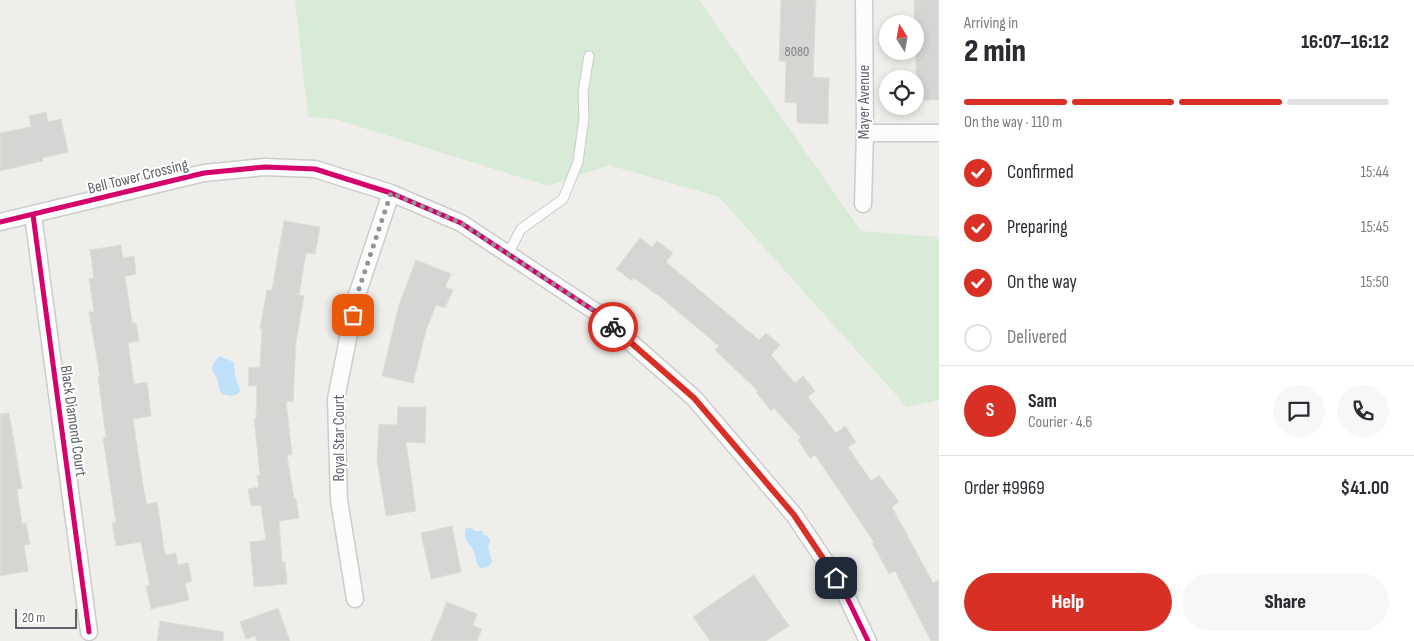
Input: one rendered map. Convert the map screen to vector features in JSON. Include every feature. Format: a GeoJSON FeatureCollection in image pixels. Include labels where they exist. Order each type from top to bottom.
{"type":"FeatureCollection","features":[{"type":"Feature","properties":{"kind":"street","name":"Mayer Avenue"},"geometry":{"type":"LineString","coordinates":[[863,204],[865,133],[864,0]]}},
{"type":"Feature","properties":{"kind":"street"},"geometry":{"type":"LineString","coordinates":[[865,133],[939,133]]}},
{"type":"Feature","properties":{"kind":"street","name":"Bell Tower Crossing"},"geometry":{"type":"LineString","coordinates":[[0,222],[204,173],[265,167],[315,169],[391,193],[461,223],[596,312],[694,398],[794,515],[841,586],[868,641]]}},
{"type":"Feature","properties":{"kind":"street","name":"Royal Star Court"},"geometry":{"type":"LineString","coordinates":[[355,599],[339,500],[336,399],[356,298],[391,193]]}},
{"type":"Feature","properties":{"kind":"street","name":"Black Diamond Court"},"geometry":{"type":"LineString","coordinates":[[33,215],[88,632]]}},
{"type":"Feature","properties":{"kind":"lane"},"geometry":{"type":"LineString","coordinates":[[508,254],[521,229],[563,199],[578,162],[584,118],[583,92],[589,56]]}},
{"type":"Feature","properties":{"kind":"green space"},"geometry":{"type":"Polygon","coordinates":[[[295,0],[699,0],[861,231],[939,237],[939,400],[907,407],[719,197],[609,165],[548,186],[335,119],[308,117],[295,0]]]}},
{"type":"Feature","properties":{"kind":"water"},"geometry":{"type":"Polygon","coordinates":[[[219,356],[234,362],[235,376],[240,390],[238,394],[230,396],[222,394],[220,391],[217,378],[212,370],[219,356]]]}},
{"type":"Feature","properties":{"kind":"water"},"geometry":{"type":"Polygon","coordinates":[[[466,528],[482,531],[490,540],[488,547],[492,562],[487,567],[480,568],[477,564],[474,552],[465,535],[466,528]]]}},
{"type":"Feature","properties":{"kind":"building"},"geometry":{"type":"Polygon","coordinates":[[[781,0],[816,0],[813,77],[829,78],[828,124],[797,123],[797,103],[785,102],[786,61],[779,61],[781,0]]]}},
{"type":"Feature","properties":{"kind":"building"},"geometry":{"type":"Polygon","coordinates":[[[914,0],[939,0],[939,100],[924,100],[924,70],[916,70],[916,60],[924,60],[924,15],[914,15],[914,0]]]}},
{"type":"Feature","properties":{"kind":"building"},"geometry":{"type":"Polygon","coordinates":[[[46,112],[48,122],[61,119],[68,152],[42,158],[43,161],[0,171],[0,133],[31,127],[29,116],[46,112]]]}},
{"type":"Feature","properties":{"kind":"building"},"geometry":{"type":"Polygon","coordinates":[[[284,221],[320,227],[315,254],[306,253],[299,295],[304,296],[296,342],[293,402],[286,401],[292,455],[287,455],[299,518],[279,521],[282,562],[285,562],[287,584],[254,587],[250,542],[266,540],[261,505],[251,506],[248,489],[259,487],[257,476],[260,475],[254,418],[256,418],[257,386],[248,386],[249,367],[260,368],[262,329],[260,329],[267,290],[272,290],[284,221]]]}},
{"type":"Feature","properties":{"kind":"building"},"geometry":{"type":"Polygon","coordinates":[[[640,238],[652,247],[657,241],[673,253],[666,262],[759,340],[766,333],[780,345],[771,355],[795,383],[803,376],[815,391],[808,397],[836,433],[845,426],[856,442],[848,447],[871,481],[879,475],[899,502],[892,507],[933,583],[939,580],[939,641],[931,641],[895,571],[889,574],[872,543],[874,542],[815,455],[810,458],[798,440],[801,438],[774,408],[771,411],[756,392],[758,391],[715,350],[719,346],[657,294],[634,278],[632,281],[616,269],[640,238]]]}},
{"type":"Feature","properties":{"kind":"building"},"geometry":{"type":"Polygon","coordinates":[[[121,245],[123,258],[134,256],[136,274],[125,276],[132,323],[136,323],[139,341],[128,343],[134,384],[147,382],[151,416],[133,419],[144,492],[147,504],[157,502],[165,555],[176,553],[178,565],[188,563],[192,581],[185,583],[189,600],[151,609],[146,586],[150,586],[141,542],[116,546],[112,523],[116,523],[103,438],[106,437],[98,377],[100,377],[89,312],[94,312],[89,279],[94,278],[90,250],[121,245]]]}},
{"type":"Feature","properties":{"kind":"building"},"geometry":{"type":"Polygon","coordinates":[[[416,260],[451,274],[445,287],[453,290],[445,308],[436,305],[426,330],[413,383],[382,376],[399,305],[416,260]]]}},
{"type":"Feature","properties":{"kind":"building"},"geometry":{"type":"Polygon","coordinates":[[[398,407],[426,407],[425,443],[406,442],[416,511],[386,516],[377,460],[379,424],[397,425],[398,407]]]}},
{"type":"Feature","properties":{"kind":"building"},"geometry":{"type":"Polygon","coordinates":[[[9,413],[22,488],[17,489],[22,524],[26,523],[30,544],[24,545],[28,571],[0,576],[0,414],[9,413]]]}},
{"type":"Feature","properties":{"kind":"building"},"geometry":{"type":"Polygon","coordinates":[[[452,526],[461,572],[431,579],[421,533],[452,526]]]}},
{"type":"Feature","properties":{"kind":"building"},"geometry":{"type":"Polygon","coordinates":[[[754,575],[789,626],[766,641],[710,641],[693,617],[754,575]]]}},
{"type":"Feature","properties":{"kind":"building"},"geometry":{"type":"Polygon","coordinates":[[[447,602],[477,614],[473,625],[482,629],[477,641],[431,641],[447,602]]]}},
{"type":"Feature","properties":{"kind":"building"},"geometry":{"type":"Polygon","coordinates":[[[278,608],[290,641],[257,641],[255,636],[246,639],[240,622],[278,608]]]}},
{"type":"Feature","properties":{"kind":"building"},"geometry":{"type":"Polygon","coordinates":[[[160,621],[224,632],[223,641],[157,641],[160,621]]]}},
{"type":"Feature","properties":{"kind":"cycle path"},"geometry":{"type":"LineString","coordinates":[[0,222],[204,173],[265,167],[315,169],[391,193],[461,223],[596,312],[694,398],[794,515],[841,585],[868,641]]}},
{"type":"Feature","properties":{"kind":"cycle path"},"geometry":{"type":"LineString","coordinates":[[33,215],[89,632]]}},
{"type":"Feature","properties":{"kind":"way so far"},"geometry":{"type":"LineString","coordinates":[[353,315],[356,298],[391,193],[461,223],[596,312],[613,327]]}},
{"type":"Feature","properties":{"kind":"route"},"geometry":{"type":"LineString","coordinates":[[613,327],[694,398],[794,515],[836,578]]}}]}
